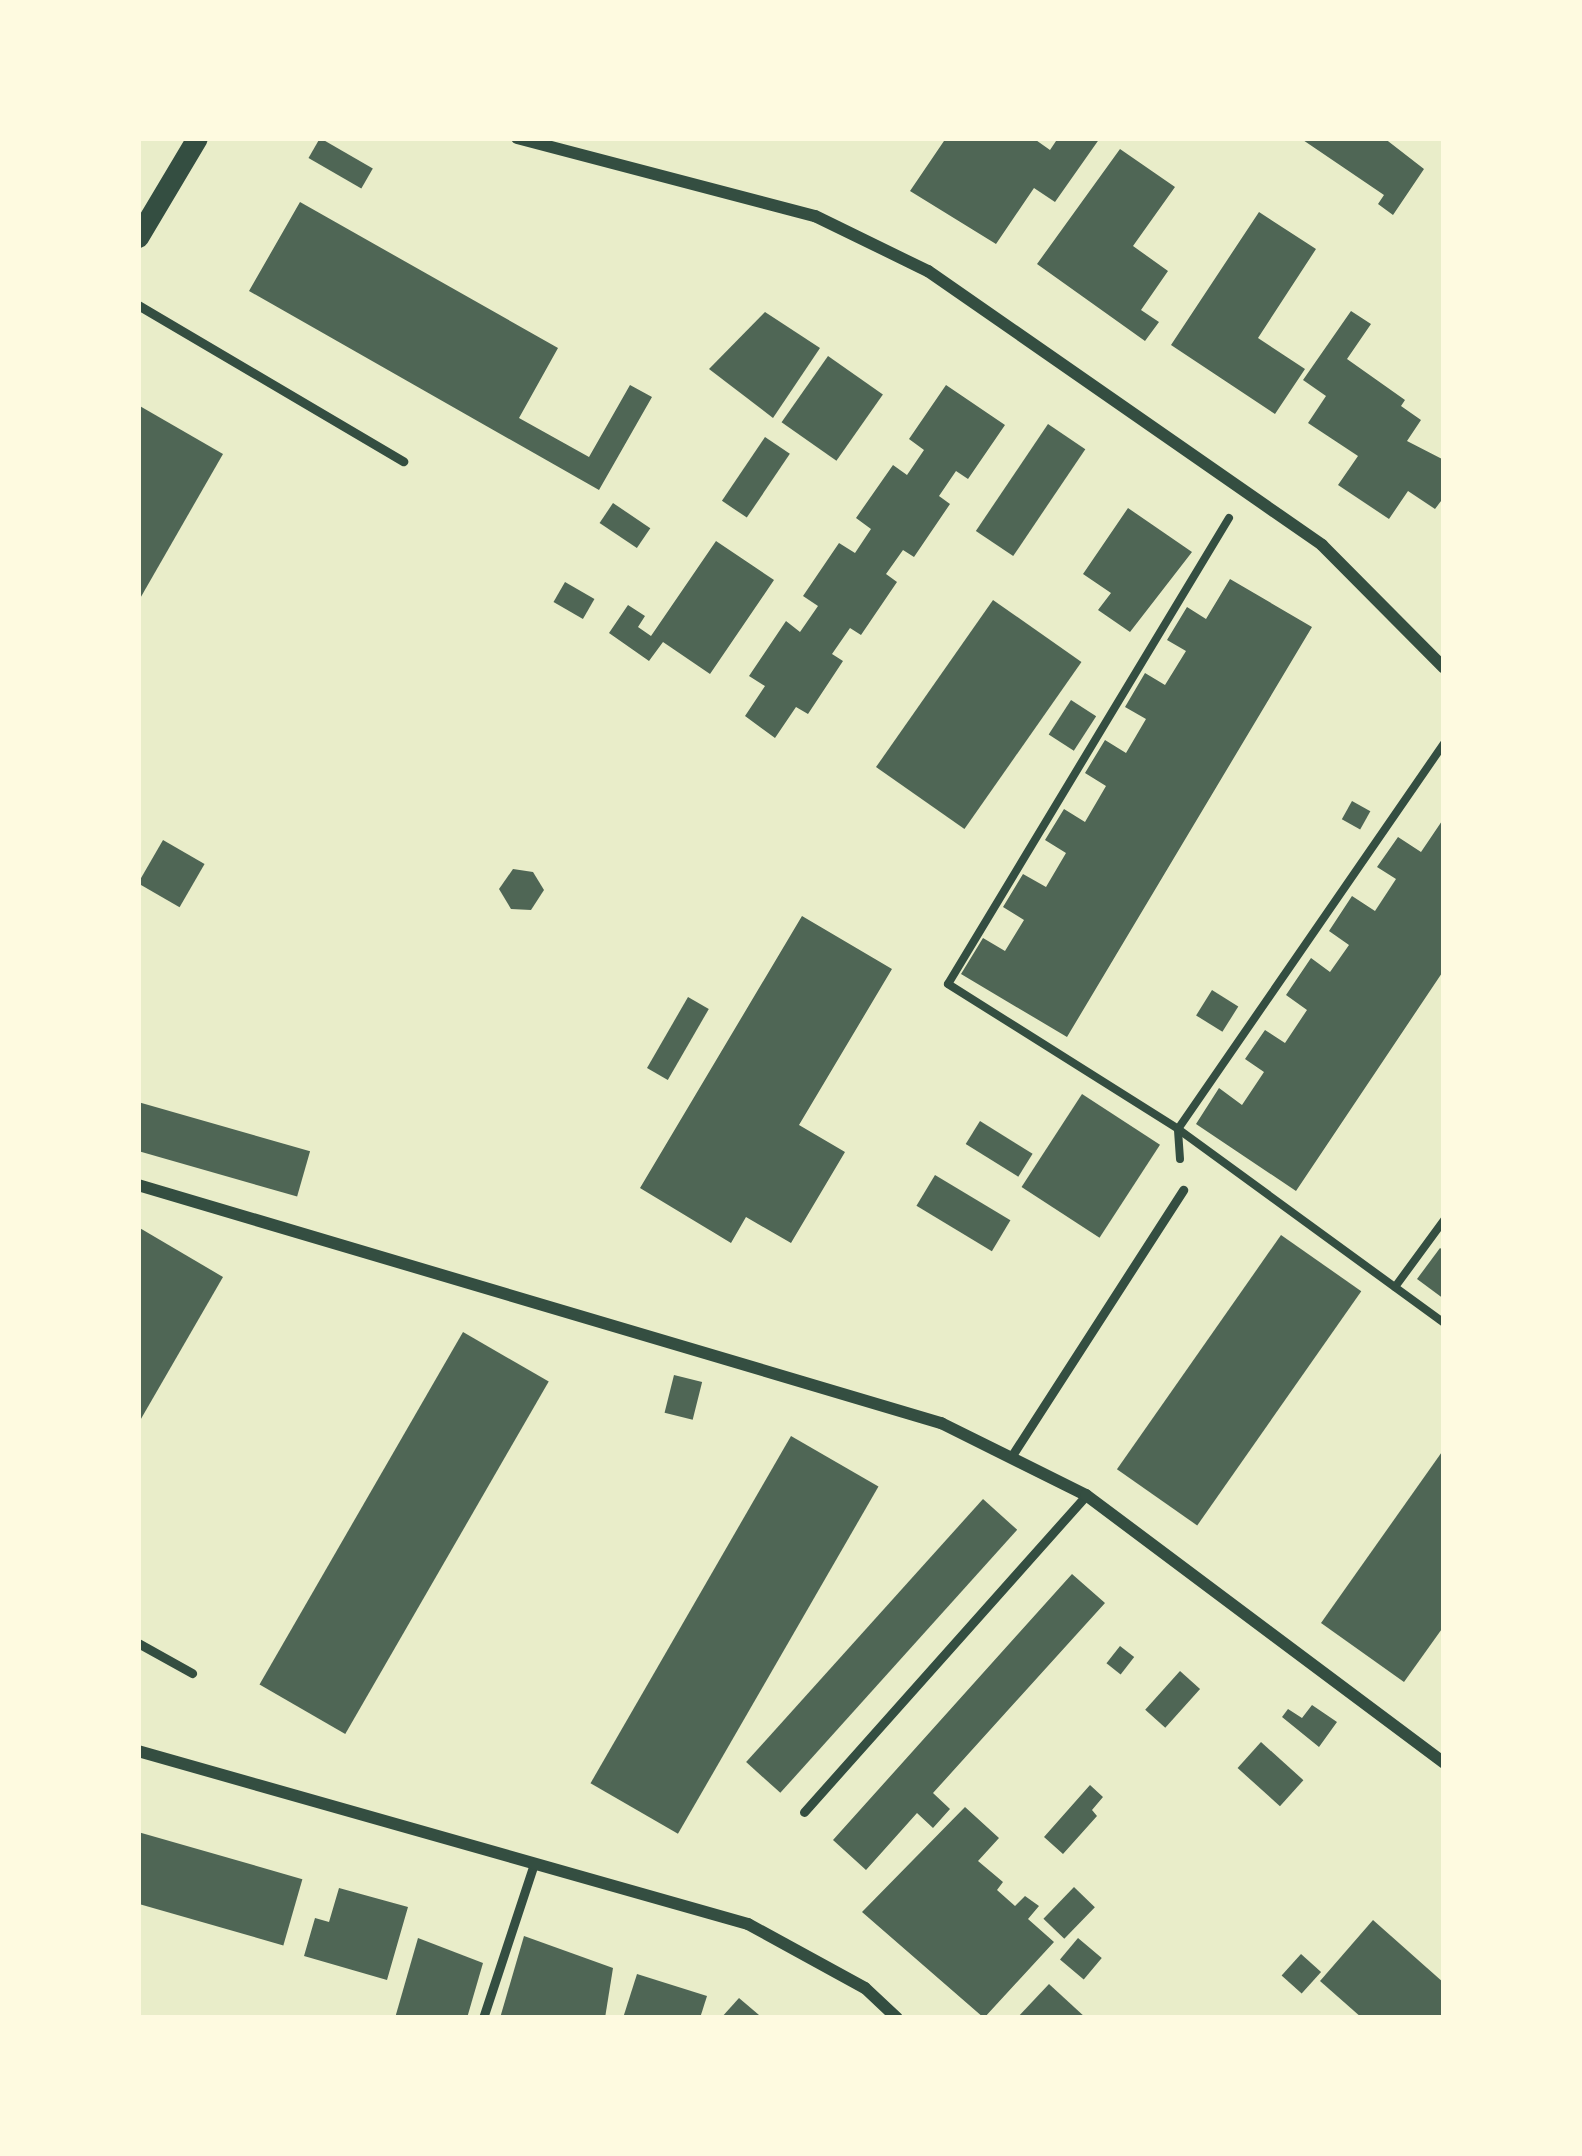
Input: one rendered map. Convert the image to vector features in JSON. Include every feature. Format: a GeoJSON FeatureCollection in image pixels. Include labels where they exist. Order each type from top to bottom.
{"type":"FeatureCollection","features":[{"type":"Feature","properties":{"kind":"street"},"geometry":{"type":"LineString","coordinates":[[138,237],[197,138]]}},
{"type":"Feature","properties":{"kind":"street"},"geometry":{"type":"LineString","coordinates":[[517,138],[834,225],[928,271],[1322,545],[1444,668]]}},
{"type":"Feature","properties":{"kind":"street"},"geometry":{"type":"LineString","coordinates":[[138,1185],[941,1423],[1086,1495],[1444,1763]]}},
{"type":"Feature","properties":{"kind":"street"},"geometry":{"type":"LineString","coordinates":[[138,1750],[748,1924],[866,1988],[897,2018]]}},
{"type":"Feature","properties":{"kind":"lane"},"geometry":{"type":"LineString","coordinates":[[138,305],[403,461]]}},
{"type":"Feature","properties":{"kind":"lane"},"geometry":{"type":"LineString","coordinates":[[1012,1457],[1183,1190]]}},
{"type":"Feature","properties":{"kind":"lane"},"geometry":{"type":"LineString","coordinates":[[804,1812],[1086,1495]]}},
{"type":"Feature","properties":{"kind":"lane"},"geometry":{"type":"LineString","coordinates":[[138,1643],[192,1673]]}},
{"type":"Feature","properties":{"kind":"lane"},"geometry":{"type":"LineString","coordinates":[[483,2018],[534,1864]]}},
{"type":"Feature","properties":{"kind":"path"},"geometry":{"type":"LineString","coordinates":[[1245,492],[948,984],[1178,1129],[1444,1322]]}},
{"type":"Feature","properties":{"kind":"path"},"geometry":{"type":"LineString","coordinates":[[1183,1190],[1178,1129],[1444,744]]}},
{"type":"Feature","properties":{"kind":"path"},"geometry":{"type":"LineString","coordinates":[[1395,1287],[1444,1220]]}},
{"type":"Feature","properties":{"kind":"building"},"geometry":{"type":"Polygon","coordinates":[[[320,138],[373,169],[361,188],[308,158],[320,138]]]}},
{"type":"Feature","properties":{"kind":"building"},"geometry":{"type":"Polygon","coordinates":[[[946,138],[1033,138],[1050,150],[1058,138],[1100,138],[1055,202],[1034,188],[996,244],[910,191],[946,138]]]}},
{"type":"Feature","properties":{"kind":"building"},"geometry":{"type":"Polygon","coordinates":[[[1300,138],[1384,138],[1424,169],[1393,215],[1378,204],[1384,195],[1300,138]]]}},
{"type":"Feature","properties":{"kind":"building"},"geometry":{"type":"Polygon","coordinates":[[[1120,149],[1175,187],[1133,246],[1168,271],[1141,310],[1159,322],[1145,341],[1037,264],[1120,149]]]}},
{"type":"Feature","properties":{"kind":"building"},"geometry":{"type":"Polygon","coordinates":[[[300,202],[558,348],[519,418],[589,457],[630,385],[652,397],[599,490],[249,291],[300,202]]]}},
{"type":"Feature","properties":{"kind":"building"},"geometry":{"type":"Polygon","coordinates":[[[1259,212],[1316,249],[1258,338],[1305,369],[1275,414],[1171,345],[1259,212]]]}},
{"type":"Feature","properties":{"kind":"building"},"geometry":{"type":"Polygon","coordinates":[[[1351,311],[1371,324],[1347,359],[1405,400],[1401,406],[1421,420],[1407,441],[1444,460],[1444,497],[1435,509],[1408,491],[1389,519],[1338,485],[1358,456],[1308,423],[1326,396],[1303,380],[1351,311]]]}},
{"type":"Feature","properties":{"kind":"building"},"geometry":{"type":"Polygon","coordinates":[[[765,312],[820,348],[773,418],[709,369],[765,312]]]}},
{"type":"Feature","properties":{"kind":"building"},"geometry":{"type":"Polygon","coordinates":[[[828,356],[883,394],[836,461],[782,422],[828,356]]]}},
{"type":"Feature","properties":{"kind":"building"},"geometry":{"type":"Polygon","coordinates":[[[946,385],[1005,425],[968,479],[956,471],[939,496],[950,504],[914,557],[903,550],[886,574],[897,582],[861,635],[850,628],[832,654],[843,661],[808,714],[796,707],[775,738],[745,716],[765,686],[749,676],[786,621],[800,632],[818,606],[803,596],[839,543],[855,553],[871,529],[856,518],[893,465],[907,475],[924,450],[909,439],[946,385]]]}},
{"type":"Feature","properties":{"kind":"building"},"geometry":{"type":"Polygon","coordinates":[[[138,405],[223,454],[138,602],[138,405]]]}},
{"type":"Feature","properties":{"kind":"building"},"geometry":{"type":"Polygon","coordinates":[[[1048,424],[1085,449],[1013,556],[976,531],[1048,424]]]}},
{"type":"Feature","properties":{"kind":"building"},"geometry":{"type":"Polygon","coordinates":[[[765,437],[790,454],[747,518],[722,501],[765,437]]]}},
{"type":"Feature","properties":{"kind":"building"},"geometry":{"type":"Polygon","coordinates":[[[613,503],[650,528],[637,548],[600,523],[613,503]]]}},
{"type":"Feature","properties":{"kind":"building"},"geometry":{"type":"Polygon","coordinates":[[[1128,508],[1192,552],[1130,632],[1098,610],[1111,593],[1083,574],[1128,508]]]}},
{"type":"Feature","properties":{"kind":"building"},"geometry":{"type":"Polygon","coordinates":[[[716,541],[774,580],[710,674],[663,642],[649,661],[609,633],[628,605],[645,616],[638,627],[651,636],[716,541]]]}},
{"type":"Feature","properties":{"kind":"building"},"geometry":{"type":"Polygon","coordinates":[[[1230,579],[1312,627],[1067,1037],[961,974],[983,938],[1005,951],[1024,920],[1003,907],[1023,874],[1046,887],[1066,853],[1045,840],[1064,809],[1085,822],[1106,786],[1085,773],[1105,740],[1126,753],[1146,719],[1125,707],[1145,673],[1165,685],[1186,651],[1167,640],[1187,607],[1206,619],[1230,579]]]}},
{"type":"Feature","properties":{"kind":"building"},"geometry":{"type":"Polygon","coordinates":[[[565,582],[594,599],[583,619],[554,602],[565,582]]]}},
{"type":"Feature","properties":{"kind":"building"},"geometry":{"type":"Polygon","coordinates":[[[993,600],[1081,662],[964,829],[876,767],[993,600]]]}},
{"type":"Feature","properties":{"kind":"building"},"geometry":{"type":"Polygon","coordinates":[[[1071,700],[1096,716],[1074,751],[1049,734],[1071,700]]]}},
{"type":"Feature","properties":{"kind":"building"},"geometry":{"type":"Polygon","coordinates":[[[1352,801],[1370,811],[1360,830],[1342,819],[1352,801]]]}},
{"type":"Feature","properties":{"kind":"building"},"geometry":{"type":"Polygon","coordinates":[[[1444,818],[1444,970],[1296,1191],[1196,1124],[1219,1088],[1242,1105],[1264,1072],[1245,1059],[1265,1030],[1285,1043],[1307,1010],[1286,995],[1311,958],[1330,972],[1349,945],[1329,931],[1352,896],[1375,911],[1396,879],[1377,867],[1398,837],[1421,852],[1444,818]]]}},
{"type":"Feature","properties":{"kind":"building"},"geometry":{"type":"Polygon","coordinates":[[[163,840],[205,864],[180,907],[138,883],[163,840]]]}},
{"type":"Feature","properties":{"kind":"building"},"geometry":{"type":"Polygon","coordinates":[[[513,869],[533,872],[544,890],[531,910],[511,909],[499,889],[513,869]]]}},
{"type":"Feature","properties":{"kind":"building"},"geometry":{"type":"Polygon","coordinates":[[[802,916],[892,969],[799,1125],[845,1152],[791,1243],[746,1217],[731,1243],[640,1188],[802,916]]]}},
{"type":"Feature","properties":{"kind":"building"},"geometry":{"type":"Polygon","coordinates":[[[1212,990],[1238,1006],[1222,1032],[1196,1015],[1212,990]]]}},
{"type":"Feature","properties":{"kind":"building"},"geometry":{"type":"Polygon","coordinates":[[[688,997],[709,1009],[668,1080],[647,1068],[688,997]]]}},
{"type":"Feature","properties":{"kind":"building"},"geometry":{"type":"Polygon","coordinates":[[[1082,1094],[1160,1145],[1100,1238],[1022,1187],[1082,1094]]]}},
{"type":"Feature","properties":{"kind":"building"},"geometry":{"type":"Polygon","coordinates":[[[138,1102],[310,1151],[297,1197],[138,1151],[138,1102]]]}},
{"type":"Feature","properties":{"kind":"building"},"geometry":{"type":"Polygon","coordinates":[[[980,1121],[1033,1154],[1018,1177],[966,1144],[980,1121]]]}},
{"type":"Feature","properties":{"kind":"building"},"geometry":{"type":"Polygon","coordinates":[[[935,1175],[1010,1220],[992,1251],[916,1206],[935,1175]]]}},
{"type":"Feature","properties":{"kind":"building"},"geometry":{"type":"Polygon","coordinates":[[[138,1227],[223,1277],[138,1424],[138,1227]]]}},
{"type":"Feature","properties":{"kind":"building"},"geometry":{"type":"Polygon","coordinates":[[[1281,1235],[1361,1291],[1197,1525],[1117,1469],[1281,1235]]]}},
{"type":"Feature","properties":{"kind":"building"},"geometry":{"type":"Polygon","coordinates":[[[1440,1248],[1444,1251],[1444,1299],[1417,1279],[1440,1248]]]}},
{"type":"Feature","properties":{"kind":"building"},"geometry":{"type":"Polygon","coordinates":[[[463,1332],[549,1382],[345,1734],[259,1684],[463,1332]]]}},
{"type":"Feature","properties":{"kind":"building"},"geometry":{"type":"Polygon","coordinates":[[[674,1375],[702,1382],[693,1420],[665,1413],[674,1375]]]}},
{"type":"Feature","properties":{"kind":"building"},"geometry":{"type":"Polygon","coordinates":[[[791,1436],[878,1486],[678,1834],[590,1783],[791,1436]]]}},
{"type":"Feature","properties":{"kind":"building"},"geometry":{"type":"Polygon","coordinates":[[[1444,1449],[1444,1626],[1404,1682],[1321,1623],[1444,1449]]]}},
{"type":"Feature","properties":{"kind":"building"},"geometry":{"type":"Polygon","coordinates":[[[983,1499],[1017,1530],[780,1793],[746,1762],[983,1499]]]}},
{"type":"Feature","properties":{"kind":"building"},"geometry":{"type":"Polygon","coordinates":[[[1072,1574],[1105,1603],[933,1793],[950,1809],[933,1828],[917,1813],[866,1870],[833,1840],[1072,1574]]]}},
{"type":"Feature","properties":{"kind":"building"},"geometry":{"type":"Polygon","coordinates":[[[1120,1646],[1134,1657],[1121,1674],[1106,1663],[1120,1646]]]}},
{"type":"Feature","properties":{"kind":"building"},"geometry":{"type":"Polygon","coordinates":[[[1180,1671],[1200,1689],[1165,1728],[1145,1710],[1180,1671]]]}},
{"type":"Feature","properties":{"kind":"building"},"geometry":{"type":"Polygon","coordinates":[[[1312,1705],[1337,1722],[1319,1747],[1282,1717],[1288,1709],[1302,1718],[1312,1705]]]}},
{"type":"Feature","properties":{"kind":"building"},"geometry":{"type":"Polygon","coordinates":[[[1261,1742],[1303,1780],[1280,1806],[1238,1768],[1261,1742]]]}},
{"type":"Feature","properties":{"kind":"building"},"geometry":{"type":"Polygon","coordinates":[[[1090,1785],[1103,1797],[1092,1810],[1097,1816],[1063,1854],[1044,1837],[1090,1785]]]}},
{"type":"Feature","properties":{"kind":"building"},"geometry":{"type":"Polygon","coordinates":[[[965,1807],[999,1838],[978,1861],[1003,1882],[997,1890],[1015,1906],[1025,1896],[1039,1906],[1028,1919],[1054,1942],[984,2018],[862,1912],[965,1807]]]}},
{"type":"Feature","properties":{"kind":"building"},"geometry":{"type":"Polygon","coordinates":[[[138,1832],[302,1879],[283,1945],[138,1904],[138,1832]]]}},
{"type":"Feature","properties":{"kind":"building"},"geometry":{"type":"Polygon","coordinates":[[[1074,1887],[1095,1907],[1064,1939],[1043,1919],[1074,1887]]]}},
{"type":"Feature","properties":{"kind":"building"},"geometry":{"type":"Polygon","coordinates":[[[339,1888],[408,1907],[387,1980],[304,1956],[315,1918],[329,1922],[339,1888]]]}},
{"type":"Feature","properties":{"kind":"building"},"geometry":{"type":"Polygon","coordinates":[[[1373,1920],[1444,1983],[1444,2018],[1362,2018],[1320,1981],[1373,1920]]]}},
{"type":"Feature","properties":{"kind":"building"},"geometry":{"type":"Polygon","coordinates":[[[524,1936],[613,1968],[605,2018],[500,2018],[524,1936]]]}},
{"type":"Feature","properties":{"kind":"building"},"geometry":{"type":"Polygon","coordinates":[[[418,1938],[483,1963],[467,2018],[395,2018],[418,1938]]]}},
{"type":"Feature","properties":{"kind":"building"},"geometry":{"type":"Polygon","coordinates":[[[1078,1938],[1102,1958],[1084,1979],[1060,1959],[1078,1938]]]}},
{"type":"Feature","properties":{"kind":"building"},"geometry":{"type":"Polygon","coordinates":[[[1301,1954],[1321,1972],[1302,1994],[1282,1976],[1301,1954]]]}},
{"type":"Feature","properties":{"kind":"building"},"geometry":{"type":"Polygon","coordinates":[[[637,1974],[707,1996],[700,2018],[623,2018],[637,1974]]]}},
{"type":"Feature","properties":{"kind":"building"},"geometry":{"type":"Polygon","coordinates":[[[1049,1984],[1086,2018],[1017,2018],[1049,1984]]]}},
{"type":"Feature","properties":{"kind":"building"},"geometry":{"type":"Polygon","coordinates":[[[739,1998],[759,2015],[721,2018],[739,1998]]]}}]}
